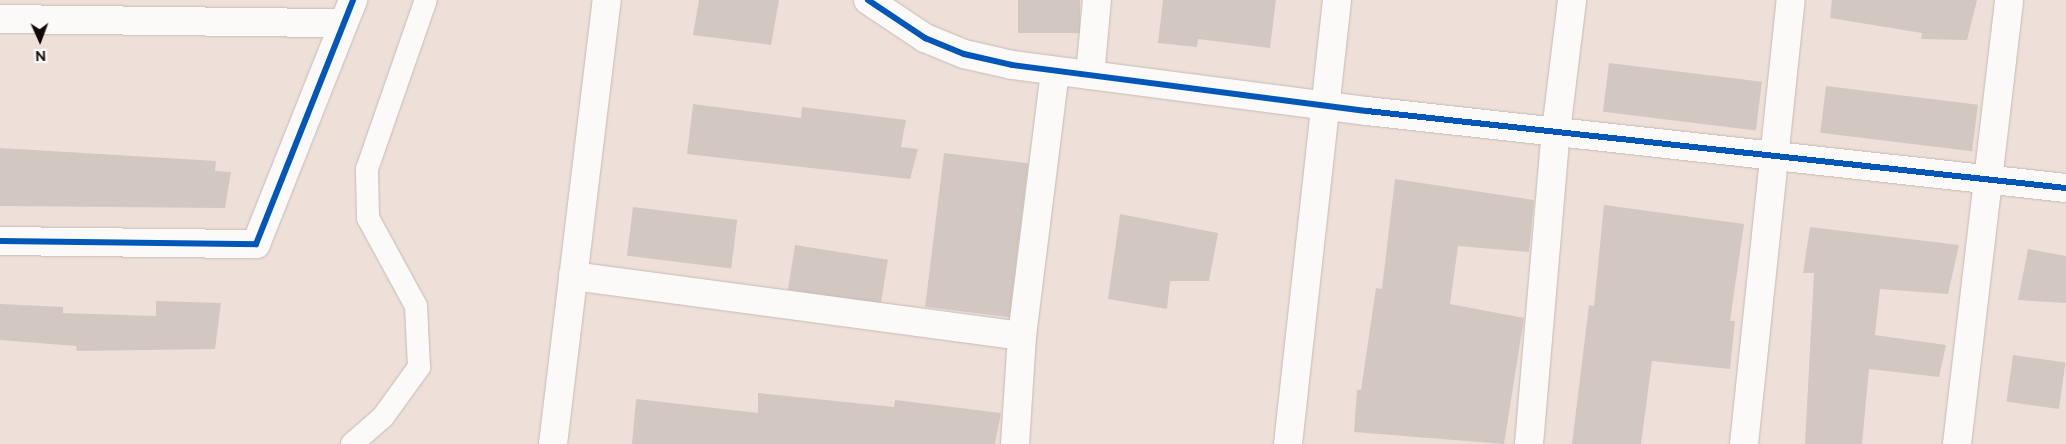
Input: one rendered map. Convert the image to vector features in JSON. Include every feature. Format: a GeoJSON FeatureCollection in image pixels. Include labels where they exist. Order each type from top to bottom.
{"type":"FeatureCollection","features":[{"type":"Feature","properties":{"kind":"street"},"geometry":{"type":"LineString","coordinates":[[553,444],[607,0]]}},
{"type":"Feature","properties":{"kind":"street"},"geometry":{"type":"LineString","coordinates":[[868,0],[925,38],[964,54],[1055,71],[1326,105],[2066,188]]}},
{"type":"Feature","properties":{"kind":"street"},"geometry":{"type":"LineString","coordinates":[[1090,75],[1097,0]]}},
{"type":"Feature","properties":{"kind":"street"},"geometry":{"type":"LineString","coordinates":[[1288,444],[1337,0]]}},
{"type":"Feature","properties":{"kind":"street"},"geometry":{"type":"LineString","coordinates":[[1529,444],[1556,131],[1572,0]]}},
{"type":"Feature","properties":{"kind":"street"},"geometry":{"type":"LineString","coordinates":[[1744,444],[1791,0]]}},
{"type":"Feature","properties":{"kind":"street"},"geometry":{"type":"LineString","coordinates":[[1957,444],[2009,0]]}},
{"type":"Feature","properties":{"kind":"street"},"geometry":{"type":"LineString","coordinates":[[0,19],[348,12],[256,244],[0,241]]}},
{"type":"Feature","properties":{"kind":"street"},"geometry":{"type":"LineString","coordinates":[[1015,444],[1022,336],[1055,71]]}},
{"type":"Feature","properties":{"kind":"street"},"geometry":{"type":"LineString","coordinates":[[573,276],[1022,336]]}},
{"type":"Feature","properties":{"kind":"lane"},"geometry":{"type":"LineString","coordinates":[[352,444],[383,417],[419,367],[416,306],[368,218],[367,169],[426,0]]}},
{"type":"Feature","properties":{"kind":"building"},"geometry":{"type":"Polygon","coordinates":[[[699,0],[779,0],[771,45],[693,35],[699,0]]]}},
{"type":"Feature","properties":{"kind":"building"},"geometry":{"type":"Polygon","coordinates":[[[1018,0],[1080,0],[1080,33],[1018,33],[1018,0]]]}},
{"type":"Feature","properties":{"kind":"building"},"geometry":{"type":"Polygon","coordinates":[[[1163,0],[1276,0],[1270,48],[1198,39],[1197,47],[1158,43],[1163,0]]]}},
{"type":"Feature","properties":{"kind":"building"},"geometry":{"type":"Polygon","coordinates":[[[1832,0],[1977,0],[1967,40],[1921,39],[1922,33],[1830,18],[1832,0]]]}},
{"type":"Feature","properties":{"kind":"building"},"geometry":{"type":"Polygon","coordinates":[[[1609,63],[1762,82],[1756,130],[1603,112],[1609,63]]]}},
{"type":"Feature","properties":{"kind":"building"},"geometry":{"type":"Polygon","coordinates":[[[1826,86],[1978,105],[1972,151],[1820,133],[1826,86]]]}},
{"type":"Feature","properties":{"kind":"building"},"geometry":{"type":"Polygon","coordinates":[[[693,104],[801,118],[802,107],[906,120],[901,147],[918,149],[910,179],[687,154],[693,104]]]}},
{"type":"Feature","properties":{"kind":"building"},"geometry":{"type":"Polygon","coordinates":[[[0,148],[216,161],[215,171],[231,172],[225,208],[0,206],[0,148]]]}},
{"type":"Feature","properties":{"kind":"building"},"geometry":{"type":"Polygon","coordinates":[[[944,153],[1028,163],[1009,317],[925,307],[944,153]]]}},
{"type":"Feature","properties":{"kind":"building"},"geometry":{"type":"Polygon","coordinates":[[[1395,179],[1534,200],[1529,252],[1458,246],[1450,304],[1524,318],[1504,444],[1354,432],[1357,390],[1361,390],[1376,288],[1382,289],[1395,179]]]}},
{"type":"Feature","properties":{"kind":"building"},"geometry":{"type":"Polygon","coordinates":[[[1604,205],[1744,224],[1730,321],[1735,321],[1730,369],[1652,361],[1641,444],[1572,444],[1589,305],[1594,306],[1604,205]]]}},
{"type":"Feature","properties":{"kind":"building"},"geometry":{"type":"Polygon","coordinates":[[[633,207],[737,220],[731,268],[627,256],[633,207]]]}},
{"type":"Feature","properties":{"kind":"building"},"geometry":{"type":"Polygon","coordinates":[[[1120,214],[1218,233],[1209,281],[1170,281],[1167,309],[1108,299],[1120,214]]]}},
{"type":"Feature","properties":{"kind":"building"},"geometry":{"type":"Polygon","coordinates":[[[1810,227],[1959,245],[1948,294],[1880,289],[1875,335],[1946,345],[1939,377],[1869,369],[1862,444],[1805,444],[1814,273],[1803,273],[1810,227]]]}},
{"type":"Feature","properties":{"kind":"building"},"geometry":{"type":"Polygon","coordinates":[[[795,245],[888,260],[881,304],[788,289],[795,245]]]}},
{"type":"Feature","properties":{"kind":"building"},"geometry":{"type":"Polygon","coordinates":[[[2028,249],[2066,256],[2066,303],[2018,300],[2028,249]]]}},
{"type":"Feature","properties":{"kind":"building"},"geometry":{"type":"Polygon","coordinates":[[[156,301],[221,303],[215,349],[77,351],[76,346],[0,340],[0,304],[63,307],[63,313],[156,316],[156,301]]]}},
{"type":"Feature","properties":{"kind":"building"},"geometry":{"type":"Polygon","coordinates":[[[2013,355],[2065,362],[2059,409],[2006,402],[2013,355]]]}},
{"type":"Feature","properties":{"kind":"building"},"geometry":{"type":"Polygon","coordinates":[[[758,393],[894,407],[895,400],[1001,413],[995,444],[632,444],[636,399],[758,413],[758,393]]]}},
{"type":"Feature","properties":{"kind":"cycle path"},"geometry":{"type":"LineString","coordinates":[[0,241],[256,244],[353,0]]}},
{"type":"Feature","properties":{"kind":"cycle path"},"geometry":{"type":"LineString","coordinates":[[868,0],[925,38],[964,54],[1012,65],[1367,111],[2066,188]]}}]}
